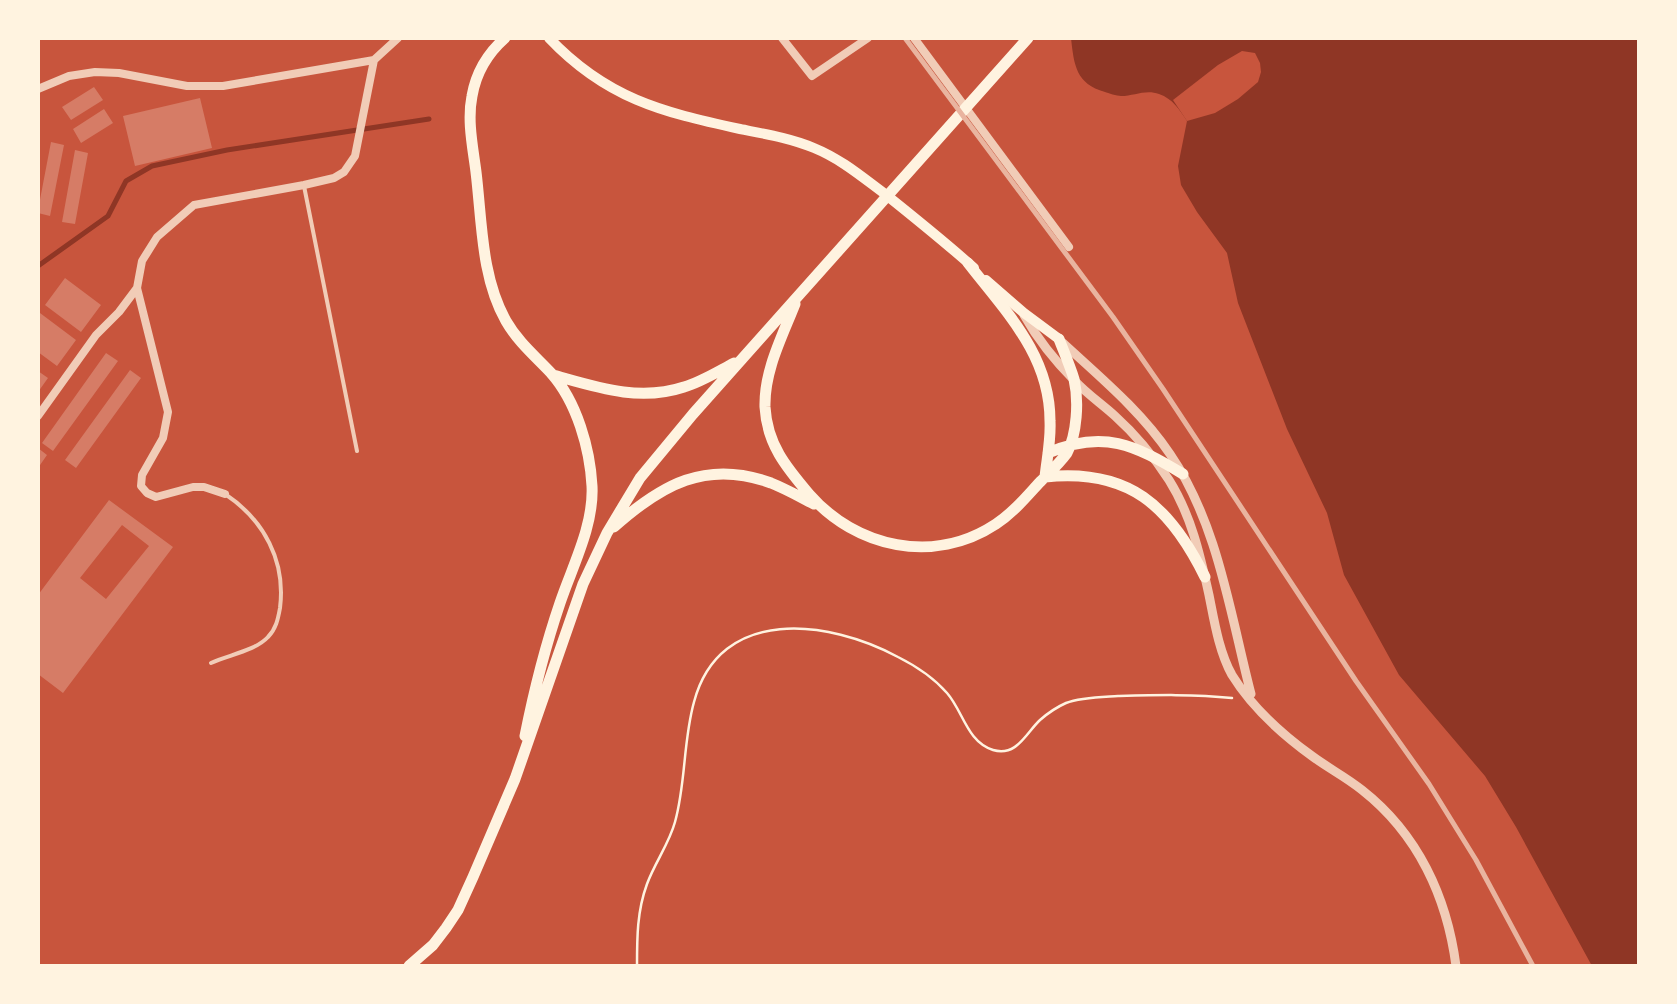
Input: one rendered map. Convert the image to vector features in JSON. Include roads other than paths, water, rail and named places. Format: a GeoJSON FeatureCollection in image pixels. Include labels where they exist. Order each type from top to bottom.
{"type":"FeatureCollection","features":[{"type":"Feature","properties":{"kind":"main road"},"geometry":{"type":"LineString","coordinates":[[505,38],[480,70],[470,113],[490,280],[506,322],[553,375],[570,403],[583,438],[592,499],[587,526],[539,673],[520,765]]}},
{"type":"Feature","properties":{"kind":"main road"},"geometry":{"type":"LineString","coordinates":[[549,38],[582,68],[628,97],[661,110],[788,139],[835,157],[906,211],[1059,339],[1075,381],[1071,445],[1020,505],[992,527],[959,542],[908,547],[875,540],[844,526],[821,507],[784,464],[766,420],[768,375],[798,296]]}},
{"type":"Feature","properties":{"kind":"main road"},"geometry":{"type":"LineString","coordinates":[[409,966],[433,944],[458,910],[520,765],[584,584],[606,533],[640,478],[1028,38]]}},
{"type":"Feature","properties":{"kind":"main road"},"geometry":{"type":"LineString","coordinates":[[968,263],[1017,324],[1035,354],[1049,402],[1045,476]]}},
{"type":"Feature","properties":{"kind":"main road"},"geometry":{"type":"LineString","coordinates":[[553,375],[616,392],[650,394],[698,382],[742,359]]}},
{"type":"Feature","properties":{"kind":"main road"},"geometry":{"type":"LineString","coordinates":[[1048,453],[1086,442],[1117,443],[1149,453],[1182,474]]}},
{"type":"Feature","properties":{"kind":"main road"},"geometry":{"type":"LineString","coordinates":[[606,533],[664,488],[708,476],[738,475],[768,482],[821,507]]}},
{"type":"Feature","properties":{"kind":"main road"},"geometry":{"type":"LineString","coordinates":[[1045,476],[1098,478],[1145,498],[1182,534],[1205,577]]}},
{"type":"Feature","properties":{"kind":"street"},"geometry":{"type":"LineString","coordinates":[[38,89],[69,76],[107,71],[186,86],[223,86],[374,60],[398,38]]}},
{"type":"Feature","properties":{"kind":"street"},"geometry":{"type":"LineString","coordinates":[[782,38],[812,76],[868,38]]}},
{"type":"Feature","properties":{"kind":"street"},"geometry":{"type":"LineString","coordinates":[[914,38],[1070,247]]}},
{"type":"Feature","properties":{"kind":"street"},"geometry":{"type":"LineString","coordinates":[[38,416],[136,288],[142,260],[157,236],[194,205],[339,176],[352,162],[374,60]]}},
{"type":"Feature","properties":{"kind":"street"},"geometry":{"type":"LineString","coordinates":[[136,288],[168,412],[162,438],[142,475],[141,486],[147,494],[156,496],[193,487],[225,494]]}},
{"type":"Feature","properties":{"kind":"street"},"geometry":{"type":"LineString","coordinates":[[1024,313],[1032,329],[1075,381],[1117,418],[1168,479],[1195,535],[1215,626],[1231,672],[1252,702],[1311,755],[1376,802],[1420,855],[1440,897],[1456,966]]}},
{"type":"Feature","properties":{"kind":"street"},"geometry":{"type":"LineString","coordinates":[[1059,339],[1138,413],[1182,474],[1213,545],[1252,702]]}},
{"type":"Feature","properties":{"kind":"lane"},"geometry":{"type":"LineString","coordinates":[[38,127],[38,139]]}},
{"type":"Feature","properties":{"kind":"lane"},"geometry":{"type":"LineString","coordinates":[[304,185],[357,451]]}},
{"type":"Feature","properties":{"kind":"lane"},"geometry":{"type":"LineString","coordinates":[[211,663],[264,641],[276,628],[281,598],[279,568],[269,540],[254,518],[225,494]]}},
{"type":"Feature","properties":{"kind":"waterway"},"geometry":{"type":"LineString","coordinates":[[38,266],[108,216],[126,181],[152,166],[227,150],[429,119]]}},
{"type":"Feature","properties":{"kind":"railway"},"geometry":{"type":"LineString","coordinates":[[905,38],[1163,389],[1356,681],[1429,784],[1476,860],[1533,966]]}}]}
